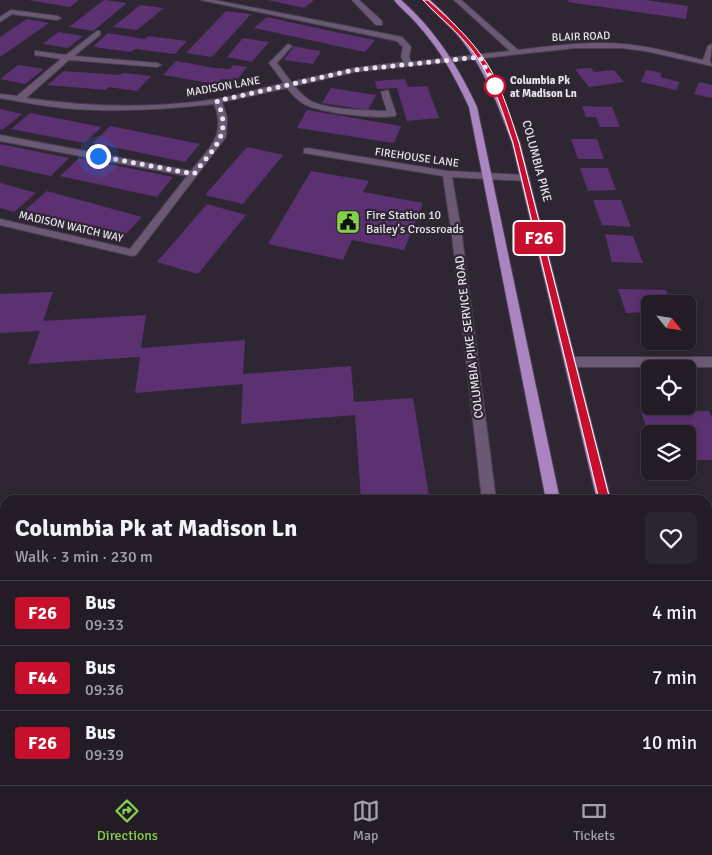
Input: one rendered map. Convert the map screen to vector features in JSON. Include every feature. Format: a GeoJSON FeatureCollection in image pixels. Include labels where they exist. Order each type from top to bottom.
{"type":"FeatureCollection","features":[{"type":"Feature","properties":{"kind":"main road"},"geometry":{"type":"LineString","coordinates":[[397,0],[414,14],[449,60],[473,106],[552,495]]}},
{"type":"Feature","properties":{"kind":"main road","name":"COLUMBIA PIKE"},"geometry":{"type":"LineString","coordinates":[[426,0],[454,27],[480,57],[503,103],[516,143],[603,495]]}},
{"type":"Feature","properties":{"kind":"street"},"geometry":{"type":"LineString","coordinates":[[204,0],[399,38],[407,47],[405,58],[408,63]]}},
{"type":"Feature","properties":{"kind":"street"},"geometry":{"type":"LineString","coordinates":[[354,0],[379,23]]}},
{"type":"Feature","properties":{"kind":"street"},"geometry":{"type":"LineString","coordinates":[[457,0],[517,53]]}},
{"type":"Feature","properties":{"kind":"street"},"geometry":{"type":"LineString","coordinates":[[0,20],[11,12],[57,18]]}},
{"type":"Feature","properties":{"kind":"street"},"geometry":{"type":"LineString","coordinates":[[19,100],[97,33]]}},
{"type":"Feature","properties":{"kind":"street"},"geometry":{"type":"LineString","coordinates":[[288,46],[273,63],[304,100],[315,105],[375,114],[392,114],[385,92]]}},
{"type":"Feature","properties":{"kind":"street","name":"BLAIR ROAD"},"geometry":{"type":"LineString","coordinates":[[449,60],[576,46],[622,46],[709,63]]}},
{"type":"Feature","properties":{"kind":"street"},"geometry":{"type":"LineString","coordinates":[[709,63],[712,46]]}},
{"type":"Feature","properties":{"kind":"street"},"geometry":{"type":"LineString","coordinates":[[38,53],[68,58],[157,65]]}},
{"type":"Feature","properties":{"kind":"street","name":"MADISON LANE"},"geometry":{"type":"LineString","coordinates":[[0,96],[58,105],[98,108],[147,107],[217,101],[354,70],[449,60]]}},
{"type":"Feature","properties":{"kind":"street","name":"MADISON WATCH WAY"},"geometry":{"type":"LineString","coordinates":[[0,222],[132,253],[222,137],[224,127],[223,113],[217,101]]}},
{"type":"Feature","properties":{"kind":"street"},"geometry":{"type":"LineString","coordinates":[[0,138],[194,174]]}},
{"type":"Feature","properties":{"kind":"street","name":"FIREHOUSE LANE"},"geometry":{"type":"LineString","coordinates":[[307,151],[447,174],[524,178]]}},
{"type":"Feature","properties":{"kind":"street","name":"COLUMBIA PIKE SERVICE ROAD"},"geometry":{"type":"LineString","coordinates":[[447,174],[457,236],[488,495]]}},
{"type":"Feature","properties":{"kind":"street"},"geometry":{"type":"LineString","coordinates":[[571,362],[712,362]]}},
{"type":"Feature","properties":{"kind":"building"},"geometry":{"type":"Polygon","coordinates":[[[28,0],[79,0],[70,7],[28,0]]]}},
{"type":"Feature","properties":{"kind":"building"},"geometry":{"type":"Polygon","coordinates":[[[104,0],[127,3],[93,31],[69,27],[104,0]]]}},
{"type":"Feature","properties":{"kind":"building"},"geometry":{"type":"Polygon","coordinates":[[[268,0],[314,0],[304,8],[268,0]]]}},
{"type":"Feature","properties":{"kind":"building"},"geometry":{"type":"Polygon","coordinates":[[[569,0],[645,0],[688,6],[686,19],[568,2],[569,0]]]}},
{"type":"Feature","properties":{"kind":"building"},"geometry":{"type":"Polygon","coordinates":[[[140,5],[164,8],[137,30],[113,27],[140,5]]]}},
{"type":"Feature","properties":{"kind":"building"},"geometry":{"type":"Polygon","coordinates":[[[226,11],[251,14],[212,57],[186,53],[226,11]]]}},
{"type":"Feature","properties":{"kind":"building"},"geometry":{"type":"Polygon","coordinates":[[[267,17],[375,40],[365,52],[254,28],[267,17]]]}},
{"type":"Feature","properties":{"kind":"building"},"geometry":{"type":"Polygon","coordinates":[[[27,19],[49,23],[0,57],[0,37],[27,19]]]}},
{"type":"Feature","properties":{"kind":"building"},"geometry":{"type":"Polygon","coordinates":[[[58,32],[83,36],[68,48],[43,44],[58,32]]]}},
{"type":"Feature","properties":{"kind":"building"},"geometry":{"type":"Polygon","coordinates":[[[108,33],[145,39],[148,36],[187,41],[175,54],[135,49],[131,52],[93,47],[108,33]]]}},
{"type":"Feature","properties":{"kind":"building"},"geometry":{"type":"Polygon","coordinates":[[[243,38],[269,42],[252,62],[227,57],[243,38]]]}},
{"type":"Feature","properties":{"kind":"building"},"geometry":{"type":"Polygon","coordinates":[[[294,46],[321,51],[313,64],[284,60],[294,46]]]}},
{"type":"Feature","properties":{"kind":"building"},"geometry":{"type":"Polygon","coordinates":[[[176,61],[215,68],[230,69],[233,65],[247,67],[236,81],[221,79],[218,83],[163,75],[176,61]]]}},
{"type":"Feature","properties":{"kind":"building"},"geometry":{"type":"Polygon","coordinates":[[[18,65],[44,69],[25,84],[0,79],[18,65]]]}},
{"type":"Feature","properties":{"kind":"building"},"geometry":{"type":"Polygon","coordinates":[[[591,68],[594,72],[614,70],[624,82],[589,87],[575,69],[591,68]]]}},
{"type":"Feature","properties":{"kind":"building"},"geometry":{"type":"Polygon","coordinates":[[[646,70],[662,73],[660,77],[680,82],[676,90],[641,82],[646,70]]]}},
{"type":"Feature","properties":{"kind":"building"},"geometry":{"type":"Polygon","coordinates":[[[64,71],[151,76],[137,91],[108,87],[106,90],[47,85],[64,71]]]}},
{"type":"Feature","properties":{"kind":"building"},"geometry":{"type":"Polygon","coordinates":[[[405,79],[408,87],[427,86],[439,118],[407,121],[397,88],[377,89],[375,81],[405,79]]]}},
{"type":"Feature","properties":{"kind":"building"},"geometry":{"type":"Polygon","coordinates":[[[699,82],[712,85],[712,98],[694,94],[699,82]]]}},
{"type":"Feature","properties":{"kind":"building"},"geometry":{"type":"Polygon","coordinates":[[[331,88],[376,95],[368,110],[322,103],[331,88]]]}},
{"type":"Feature","properties":{"kind":"building"},"geometry":{"type":"Polygon","coordinates":[[[582,106],[612,107],[620,127],[600,127],[596,117],[586,117],[582,106]]]}},
{"type":"Feature","properties":{"kind":"building"},"geometry":{"type":"Polygon","coordinates":[[[0,109],[22,114],[2,130],[0,129],[0,109]]]}},
{"type":"Feature","properties":{"kind":"building"},"geometry":{"type":"Polygon","coordinates":[[[307,110],[401,126],[394,143],[297,128],[307,110]]]}},
{"type":"Feature","properties":{"kind":"building"},"geometry":{"type":"Polygon","coordinates":[[[30,113],[102,127],[84,143],[11,129],[30,113]]]}},
{"type":"Feature","properties":{"kind":"building"},"geometry":{"type":"Polygon","coordinates":[[[110,126],[200,144],[185,162],[93,143],[110,126]]]}},
{"type":"Feature","properties":{"kind":"building"},"geometry":{"type":"Polygon","coordinates":[[[571,139],[597,139],[604,159],[578,159],[571,139]]]}},
{"type":"Feature","properties":{"kind":"building"},"geometry":{"type":"Polygon","coordinates":[[[0,144],[69,158],[51,176],[0,165],[0,144]]]}},
{"type":"Feature","properties":{"kind":"building"},"geometry":{"type":"Polygon","coordinates":[[[247,147],[283,155],[243,204],[205,195],[247,147]]]}},
{"type":"Feature","properties":{"kind":"building"},"geometry":{"type":"Polygon","coordinates":[[[79,158],[173,177],[157,197],[60,176],[79,158]]]}},
{"type":"Feature","properties":{"kind":"building"},"geometry":{"type":"Polygon","coordinates":[[[580,168],[608,168],[616,190],[588,191],[580,168]]]}},
{"type":"Feature","properties":{"kind":"building","name":"Fire Station 10 Bailey's Crossroads"},"geometry":{"type":"Polygon","coordinates":[[[311,171],[369,181],[363,192],[423,203],[404,250],[352,240],[343,260],[268,244],[311,171]]]}},
{"type":"Feature","properties":{"kind":"building"},"geometry":{"type":"Polygon","coordinates":[[[0,183],[36,193],[14,212],[0,208],[0,183]]]}},
{"type":"Feature","properties":{"kind":"building"},"geometry":{"type":"Polygon","coordinates":[[[47,191],[142,217],[122,238],[24,211],[47,191]]]}},
{"type":"Feature","properties":{"kind":"building"},"geometry":{"type":"Polygon","coordinates":[[[593,200],[621,200],[631,227],[602,225],[593,200]]]}},
{"type":"Feature","properties":{"kind":"building"},"geometry":{"type":"Polygon","coordinates":[[[207,204],[246,215],[198,274],[157,262],[207,204]]]}},
{"type":"Feature","properties":{"kind":"building"},"geometry":{"type":"Polygon","coordinates":[[[605,234],[633,236],[643,263],[612,262],[605,234]]]}},
{"type":"Feature","properties":{"kind":"building"},"geometry":{"type":"Polygon","coordinates":[[[618,289],[666,290],[668,295],[641,295],[641,312],[626,313],[618,289]]]}},
{"type":"Feature","properties":{"kind":"building"},"geometry":{"type":"Polygon","coordinates":[[[53,292],[43,321],[146,315],[141,348],[245,340],[243,374],[351,366],[354,402],[413,398],[429,495],[361,495],[355,415],[241,424],[243,384],[135,393],[140,357],[28,364],[40,331],[0,333],[0,294],[53,292]]]}},
{"type":"Feature","properties":{"kind":"building"},"geometry":{"type":"Polygon","coordinates":[[[696,411],[709,411],[712,418],[712,460],[696,460],[696,425],[646,425],[642,415],[696,415],[696,411]]]}},
{"type":"Feature","properties":{"kind":"bus line","name":"F26"},"geometry":{"type":"LineString","coordinates":[[426,0],[454,27],[480,57],[503,103],[516,143],[603,495]]}},
{"type":"Feature","properties":{"kind":"place","name":"Columbia Pk at Madison Ln"},"geometry":{"type":"Point","coordinates":[495,86]}},
{"type":"Feature","properties":{"kind":"place","name":"Fire Station 10 Bailey's Crossroads"},"geometry":{"type":"Point","coordinates":[348,222]}},
{"type":"Feature","properties":{"kind":"route"},"geometry":{"type":"LineString","coordinates":[[98,156],[194,174],[222,137],[224,127],[223,113],[217,101],[354,70],[480,57],[495,86]]}}]}
